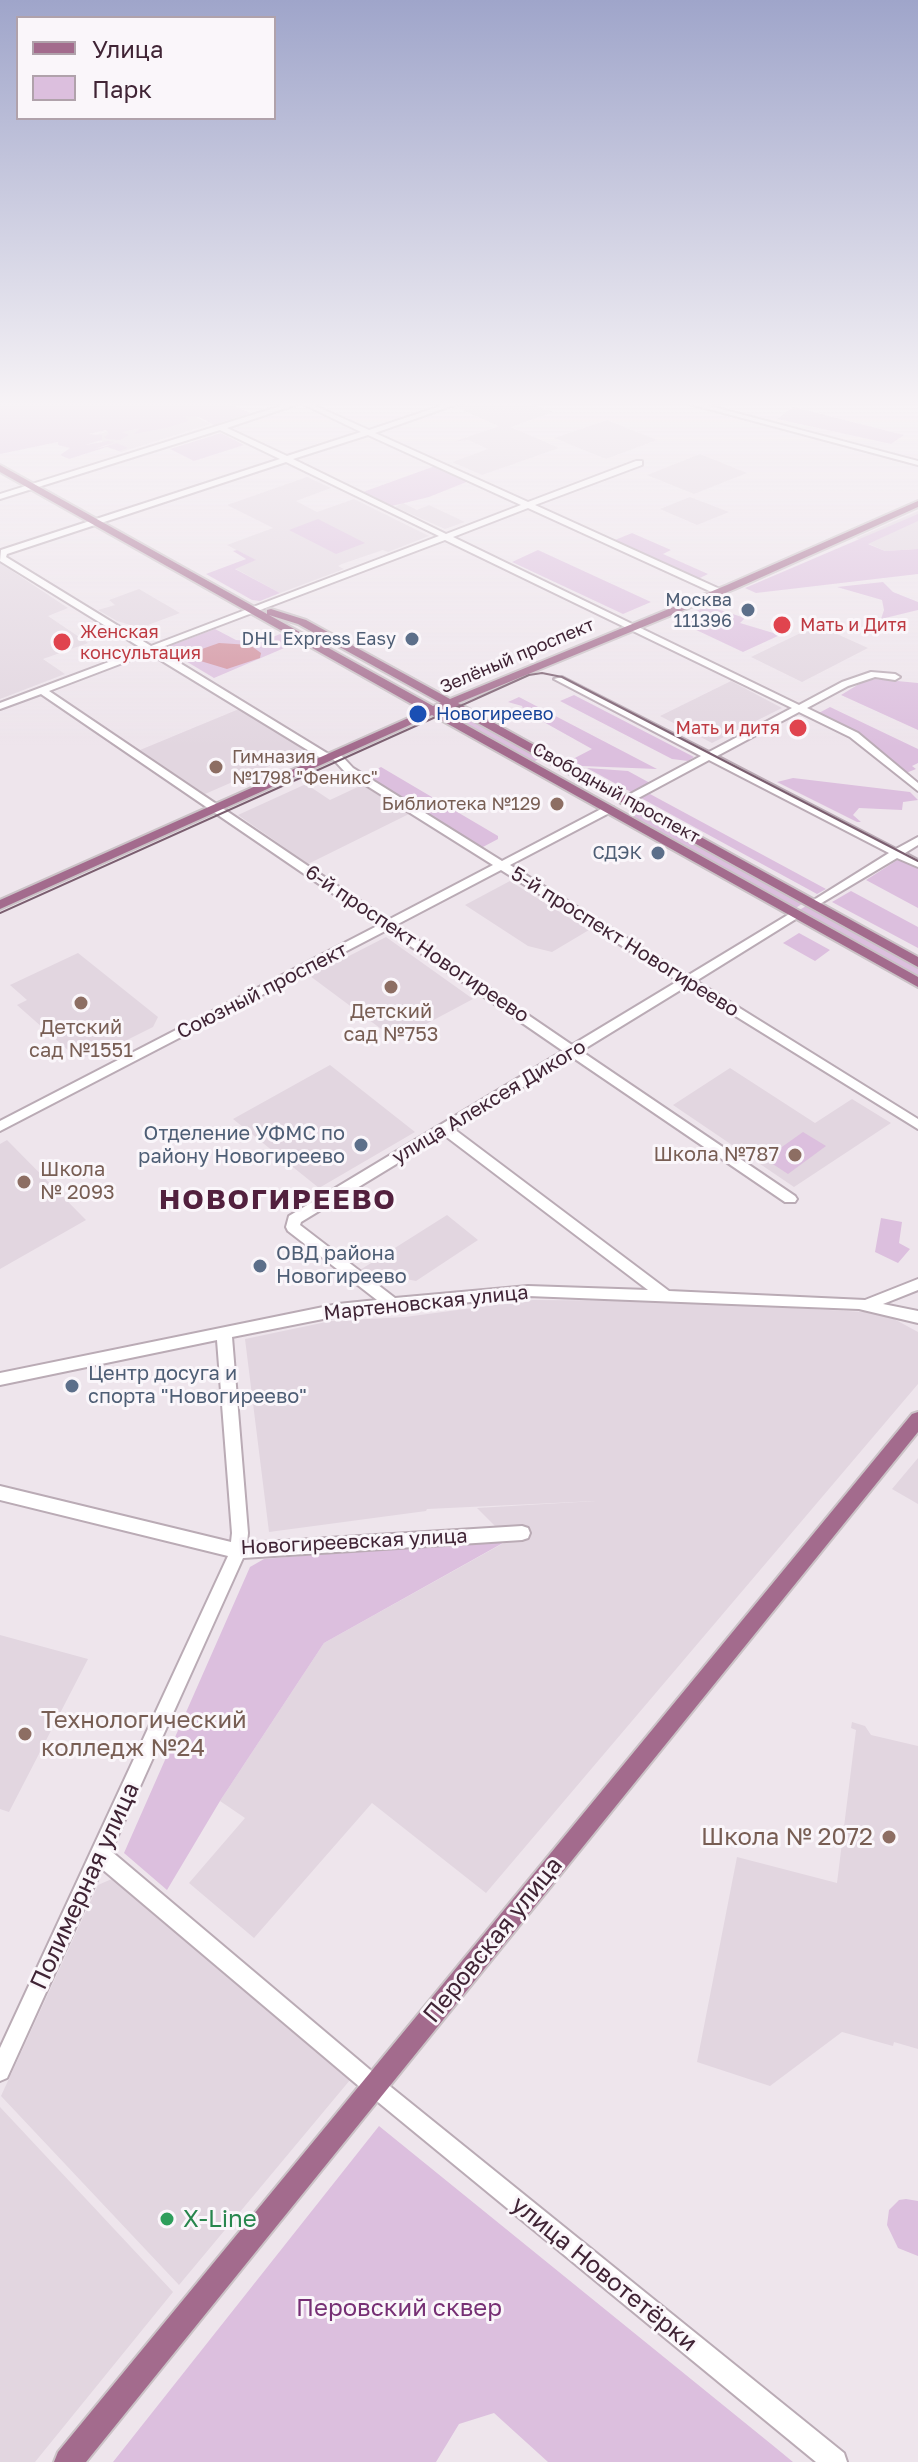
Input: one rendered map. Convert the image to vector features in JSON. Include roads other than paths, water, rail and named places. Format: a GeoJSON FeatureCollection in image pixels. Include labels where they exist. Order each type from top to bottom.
{"type":"FeatureCollection","features":[{"type":"Feature","properties":{"kind":"main road","name":"Свободный проспект"},"geometry":{"type":"LineString","coordinates":[[90,519],[918,983]]}},
{"type":"Feature","properties":{"kind":"main road","name":"Зелёный проспект"},"geometry":{"type":"LineString","coordinates":[[0,897],[431,709],[879,519]]}},
{"type":"Feature","properties":{"kind":"main road","name":"Свободный проспект"},"geometry":{"type":"LineString","coordinates":[[254,610],[302,622],[918,963]]}},
{"type":"Feature","properties":{"kind":"main road","name":"Зелёный проспект"},"geometry":{"type":"LineString","coordinates":[[0,905],[212,806]]}},
{"type":"Feature","properties":{"kind":"main road","name":"Перовская улица"},"geometry":{"type":"LineString","coordinates":[[68,2462],[918,1419]]}},
{"type":"Feature","properties":{"kind":"street"},"geometry":{"type":"LineString","coordinates":[[1,558],[4,552],[109,519]]}},
{"type":"Feature","properties":{"kind":"street"},"geometry":{"type":"LineString","coordinates":[[411,519],[863,740],[918,788]]}},
{"type":"Feature","properties":{"kind":"street"},"geometry":{"type":"LineString","coordinates":[[0,706],[492,519]]}},
{"type":"Feature","properties":{"kind":"street"},"geometry":{"type":"LineString","coordinates":[[563,519],[717,590]]}},
{"type":"Feature","properties":{"kind":"street","name":"5-й проспект Новогиреево"},"geometry":{"type":"LineString","coordinates":[[1,558],[328,756],[918,1125]]}},
{"type":"Feature","properties":{"kind":"street"},"geometry":{"type":"LineString","coordinates":[[359,668],[363,663],[374,661]]}},
{"type":"Feature","properties":{"kind":"street"},"geometry":{"type":"LineString","coordinates":[[625,801],[862,677],[874,674],[895,677]]}},
{"type":"Feature","properties":{"kind":"street"},"geometry":{"type":"LineString","coordinates":[[559,679],[918,864]]}},
{"type":"Feature","properties":{"kind":"street","name":"6-й проспект Новогиреево"},"geometry":{"type":"LineString","coordinates":[[42,690],[790,1199]]}},
{"type":"Feature","properties":{"kind":"street"},"geometry":{"type":"LineString","coordinates":[[415,700],[431,693]]}},
{"type":"Feature","properties":{"kind":"street"},"geometry":{"type":"LineString","coordinates":[[455,722],[460,717],[470,715]]}},
{"type":"Feature","properties":{"kind":"street","name":"Союзный проспект"},"geometry":{"type":"LineString","coordinates":[[0,1127],[391,925],[603,806],[613,794]]}},
{"type":"Feature","properties":{"kind":"street"},"geometry":{"type":"LineString","coordinates":[[624,818],[629,812],[640,809]]}},
{"type":"Feature","properties":{"kind":"street"},"geometry":{"type":"LineString","coordinates":[[813,905],[918,840]]}},
{"type":"Feature","properties":{"kind":"street"},"geometry":{"type":"LineString","coordinates":[[778,905],[787,904],[797,896]]}},
{"type":"Feature","properties":{"kind":"street","name":"улица Алексея Дикого"},"geometry":{"type":"LineString","coordinates":[[391,1303],[292,1224],[795,915]]}},
{"type":"Feature","properties":{"kind":"street"},"geometry":{"type":"LineString","coordinates":[[445,1129],[665,1295]]}},
{"type":"Feature","properties":{"kind":"street"},"geometry":{"type":"LineString","coordinates":[[859,1304],[881,1301],[918,1284]]}},
{"type":"Feature","properties":{"kind":"street","name":"Мартеновская улица"},"geometry":{"type":"LineString","coordinates":[[0,1379],[317,1314],[391,1303],[528,1291],[859,1304]]}},
{"type":"Feature","properties":{"kind":"street"},"geometry":{"type":"LineString","coordinates":[[859,1304],[918,1317]]}},
{"type":"Feature","properties":{"kind":"street","name":"Полимерная улица"},"geometry":{"type":"LineString","coordinates":[[0,2071],[238,1551],[240,1533],[224,1333]]}},
{"type":"Feature","properties":{"kind":"street","name":"Новогиреевская улица"},"geometry":{"type":"LineString","coordinates":[[0,1493],[238,1551],[522,1533]]}},
{"type":"Feature","properties":{"kind":"street","name":"улица Новотетёрки"},"geometry":{"type":"LineString","coordinates":[[101,1855],[374,2086],[835,2462]]}},
{"type":"Feature","properties":{"kind":"tram line"},"geometry":{"type":"LineString","coordinates":[[0,913],[529,675],[542,673],[562,677],[918,861]]}},
{"type":"Feature","properties":{"kind":"place","name":"Москва 111396"},"geometry":{"type":"Point","coordinates":[748,610]}},
{"type":"Feature","properties":{"kind":"place","name":"Мать и Дитя"},"geometry":{"type":"Point","coordinates":[782,625]}},
{"type":"Feature","properties":{"kind":"place","name":"DHL Express Easy"},"geometry":{"type":"Point","coordinates":[412,639]}},
{"type":"Feature","properties":{"kind":"place","name":"Женская консультация"},"geometry":{"type":"Point","coordinates":[62,642]}},
{"type":"Feature","properties":{"kind":"place","name":"Новогиреево"},"geometry":{"type":"Point","coordinates":[418,714]}},
{"type":"Feature","properties":{"kind":"place","name":"Мать и дитя"},"geometry":{"type":"Point","coordinates":[798,728]}},
{"type":"Feature","properties":{"kind":"place","name":"Гимназия №1798 \"Феникс\""},"geometry":{"type":"Point","coordinates":[216,767]}},
{"type":"Feature","properties":{"kind":"place","name":"Библиотека №129"},"geometry":{"type":"Point","coordinates":[557,804]}},
{"type":"Feature","properties":{"kind":"place","name":"СДЭК"},"geometry":{"type":"Point","coordinates":[658,853]}},
{"type":"Feature","properties":{"kind":"place","name":"Детский сад №753"},"geometry":{"type":"Point","coordinates":[391,987]}},
{"type":"Feature","properties":{"kind":"place","name":"Детский сад №1551"},"geometry":{"type":"Point","coordinates":[81,1003]}},
{"type":"Feature","properties":{"kind":"place","name":"Отделение УФМС по району Новогиреево"},"geometry":{"type":"Point","coordinates":[361,1145]}},
{"type":"Feature","properties":{"kind":"place","name":"Школа №787"},"geometry":{"type":"Point","coordinates":[795,1155]}},
{"type":"Feature","properties":{"kind":"place","name":"Школа № 2093"},"geometry":{"type":"Point","coordinates":[24,1182]}},
{"type":"Feature","properties":{"kind":"place","name":"ОВД района Новогиреево"},"geometry":{"type":"Point","coordinates":[260,1266]}},
{"type":"Feature","properties":{"kind":"place","name":"Центр досуга и спорта \"Новогиреево\""},"geometry":{"type":"Point","coordinates":[72,1386]}},
{"type":"Feature","properties":{"kind":"place","name":"Технологический колледж №24"},"geometry":{"type":"Point","coordinates":[25,1734]}},
{"type":"Feature","properties":{"kind":"place","name":"Школа № 2072"},"geometry":{"type":"Point","coordinates":[889,1837]}},
{"type":"Feature","properties":{"kind":"place","name":"X-Line"},"geometry":{"type":"Point","coordinates":[167,2219]}},
{"type":"Feature","properties":{"kind":"district","name":"НОВОГИРЕЕВО"},"geometry":{"type":"Point","coordinates":[278,1200]}},
{"type":"Feature","properties":{"kind":"park label","name":"Перовский сквер"},"geometry":{"type":"Point","coordinates":[399,2308]}}]}
